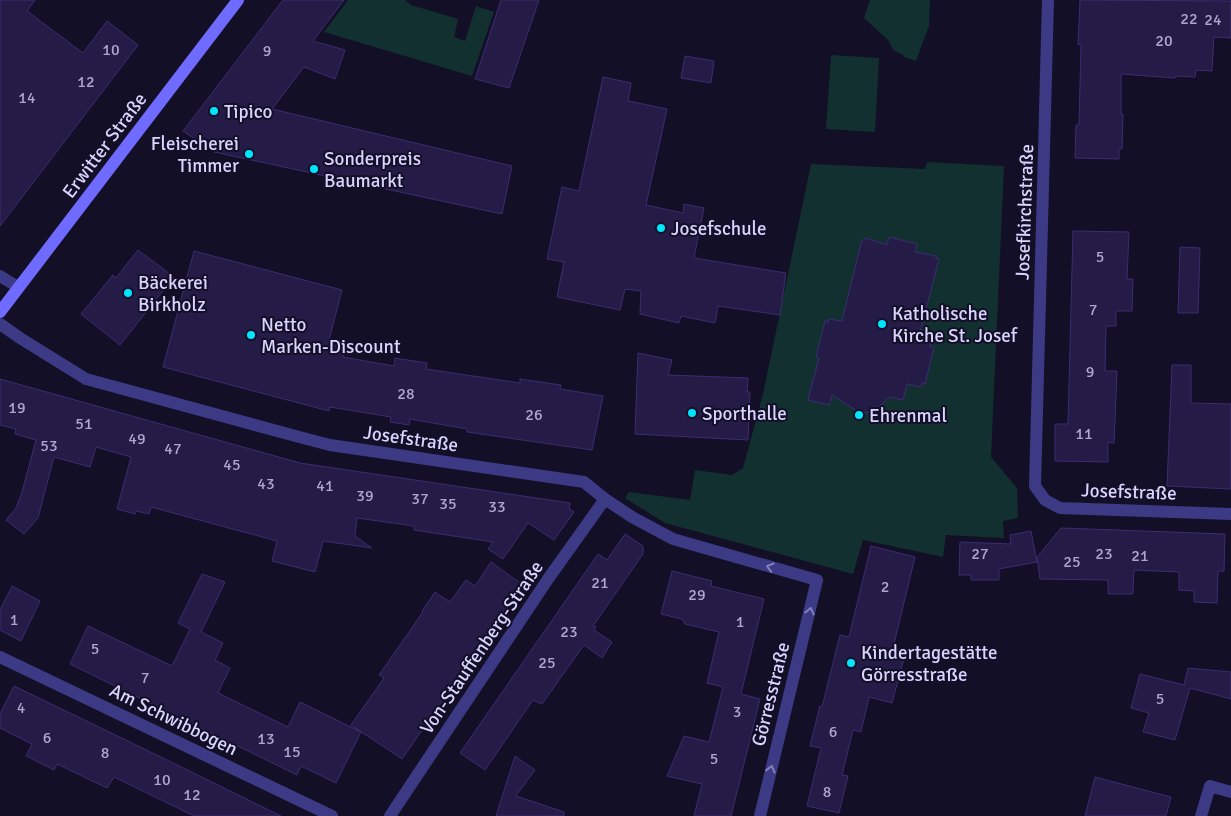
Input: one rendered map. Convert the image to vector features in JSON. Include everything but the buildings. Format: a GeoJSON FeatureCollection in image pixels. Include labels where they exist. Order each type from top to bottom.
{"type":"FeatureCollection","features":[{"type":"Feature","properties":{"kind":"street","name":"Erwitter Straße"},"geometry":{"type":"LineString","coordinates":[[0,312],[238,0]]}},
{"type":"Feature","properties":{"kind":"street","name":"Josefkirchstraße"},"geometry":{"type":"LineString","coordinates":[[1035,486],[1048,0]]}},
{"type":"Feature","properties":{"kind":"street"},"geometry":{"type":"LineString","coordinates":[[0,276],[18,287]]}},
{"type":"Feature","properties":{"kind":"street","name":"Josefstraße"},"geometry":{"type":"LineString","coordinates":[[0,324],[86,379],[330,445],[584,482],[632,517],[673,539],[817,580]]}},
{"type":"Feature","properties":{"kind":"street","name":"Josefstraße"},"geometry":{"type":"LineString","coordinates":[[1035,486],[1045,500],[1060,508],[1231,514]]}},
{"type":"Feature","properties":{"kind":"street","name":"Von-Stauffenberg-Straße"},"geometry":{"type":"LineString","coordinates":[[390,816],[548,579],[605,499]]}},
{"type":"Feature","properties":{"kind":"street","name":"Görresstraße"},"geometry":{"type":"LineString","coordinates":[[760,816],[817,580]]}},
{"type":"Feature","properties":{"kind":"street","name":"Am Schwibbogen"},"geometry":{"type":"LineString","coordinates":[[0,657],[332,816]]}},
{"type":"Feature","properties":{"kind":"street"},"geometry":{"type":"LineString","coordinates":[[1201,816],[1210,786],[1231,792]]}},
{"type":"Feature","properties":{"kind":"green space"},"geometry":{"type":"Polygon","coordinates":[[[348,0],[405,0],[411,5],[458,19],[454,37],[465,41],[476,6],[494,12],[472,76],[324,32],[348,0]]]}},
{"type":"Feature","properties":{"kind":"green space"},"geometry":{"type":"Polygon","coordinates":[[[870,0],[930,0],[929,26],[916,61],[904,57],[893,50],[889,41],[864,18],[870,0]]]}},
{"type":"Feature","properties":{"kind":"green space"},"geometry":{"type":"Polygon","coordinates":[[[831,55],[879,58],[875,132],[826,129],[831,55]]]}},
{"type":"Feature","properties":{"kind":"green space"},"geometry":{"type":"Polygon","coordinates":[[[927,162],[1004,166],[991,457],[1017,488],[1018,518],[1003,521],[1004,538],[946,535],[943,557],[863,540],[853,574],[665,523],[625,498],[629,492],[690,500],[695,470],[732,475],[743,468],[763,394],[811,164],[925,169],[927,162]]]}},
{"type":"Feature","properties":{"kind":"place","name":"Tipico"},"geometry":{"type":"Point","coordinates":[214,111]}},
{"type":"Feature","properties":{"kind":"place","name":"Fleischerei Timmer"},"geometry":{"type":"Point","coordinates":[249,154]}},
{"type":"Feature","properties":{"kind":"place","name":"Sonderpreis Baumarkt"},"geometry":{"type":"Point","coordinates":[314,169]}},
{"type":"Feature","properties":{"kind":"place","name":"Josefschule"},"geometry":{"type":"Point","coordinates":[661,228]}},
{"type":"Feature","properties":{"kind":"place","name":"Bäckerei Birkholz"},"geometry":{"type":"Point","coordinates":[128,293]}},
{"type":"Feature","properties":{"kind":"place","name":"Katholische Kirche St. Josef"},"geometry":{"type":"Point","coordinates":[882,324]}},
{"type":"Feature","properties":{"kind":"place","name":"Netto Marken-Discount"},"geometry":{"type":"Point","coordinates":[251,335]}},
{"type":"Feature","properties":{"kind":"place","name":"Sporthalle"},"geometry":{"type":"Point","coordinates":[692,413]}},
{"type":"Feature","properties":{"kind":"place","name":"Ehrenmal"},"geometry":{"type":"Point","coordinates":[859,415]}},
{"type":"Feature","properties":{"kind":"place","name":"Kindertagestätte Görresstraße"},"geometry":{"type":"Point","coordinates":[851,663]}}]}
